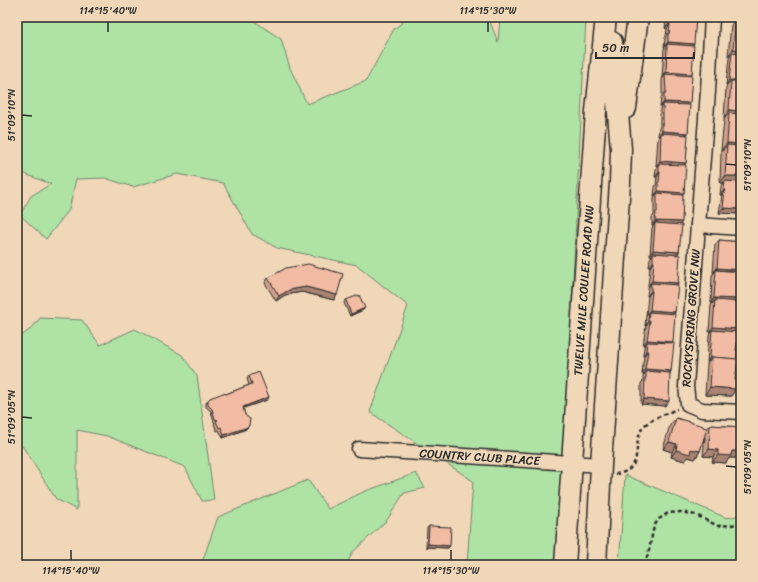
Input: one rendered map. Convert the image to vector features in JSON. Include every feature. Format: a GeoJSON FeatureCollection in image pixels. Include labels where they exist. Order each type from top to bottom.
{"type":"FeatureCollection","features":[{"type":"Feature","properties":{"kind":"main road","name":"TWELVE MILE COULEE ROAD NW"},"geometry":{"type":"LineString","coordinates":[[565,565],[596,119],[606,17]]}},
{"type":"Feature","properties":{"kind":"main road"},"geometry":{"type":"LineString","coordinates":[[610,17],[621,149]]}},
{"type":"Feature","properties":{"kind":"main road"},"geometry":{"type":"LineString","coordinates":[[596,565],[621,149],[638,17]]}},
{"type":"Feature","properties":{"kind":"street","name":"ROCKYSPRING GROVE NW"},"geometry":{"type":"LineString","coordinates":[[712,17],[686,386],[688,404],[702,410],[741,412]]}},
{"type":"Feature","properties":{"kind":"street"},"geometry":{"type":"LineString","coordinates":[[698,225],[741,228]]}},
{"type":"Feature","properties":{"kind":"street","name":"COUNTRY CLUB PLACE"},"geometry":{"type":"LineString","coordinates":[[359,449],[572,463],[601,470]]}},
{"type":"Feature","properties":{"kind":"path"},"geometry":{"type":"LineString","coordinates":[[601,470],[622,473],[629,470],[636,459],[639,436],[644,426],[669,412],[688,404]]}},
{"type":"Feature","properties":{"kind":"path"},"geometry":{"type":"LineString","coordinates":[[643,565],[648,554],[654,526],[659,519],[668,513],[681,512],[696,515],[718,526],[741,524]]}},
{"type":"Feature","properties":{"kind":"green space"},"geometry":{"type":"Polygon","coordinates":[[[17,17],[248,17],[281,39],[290,68],[307,104],[366,81],[394,29],[409,17],[488,17],[498,42],[500,17],[586,17],[559,565],[467,565],[473,481],[370,412],[408,306],[357,265],[277,248],[252,234],[223,183],[177,174],[133,187],[105,178],[76,179],[69,210],[46,239],[20,215],[31,196],[51,184],[17,171],[17,17]]]}},
{"type":"Feature","properties":{"kind":"green space"},"geometry":{"type":"Polygon","coordinates":[[[40,318],[82,320],[100,345],[135,329],[182,355],[197,376],[214,500],[202,501],[185,467],[107,436],[77,430],[77,510],[56,499],[23,447],[17,441],[17,339],[32,328],[40,318]]]}},
{"type":"Feature","properties":{"kind":"green space"},"geometry":{"type":"Polygon","coordinates":[[[416,473],[425,488],[404,493],[387,520],[353,552],[346,565],[201,565],[218,517],[308,480],[328,509],[363,492],[416,473]]]}},
{"type":"Feature","properties":{"kind":"green space"},"geometry":{"type":"Polygon","coordinates":[[[625,475],[727,518],[741,515],[741,565],[619,565],[625,475]]]}},
{"type":"Feature","properties":{"kind":"building"},"geometry":{"type":"Polygon","coordinates":[[[669,17],[696,17],[694,44],[668,42],[670,24],[669,17]]]}},
{"type":"Feature","properties":{"kind":"building"},"geometry":{"type":"Polygon","coordinates":[[[736,17],[741,18],[741,49],[733,49],[736,17]]]}},
{"type":"Feature","properties":{"kind":"building"},"geometry":{"type":"Polygon","coordinates":[[[667,44],[694,46],[692,74],[666,72],[667,44]]]}},
{"type":"Feature","properties":{"kind":"building"},"geometry":{"type":"Polygon","coordinates":[[[732,53],[741,54],[741,81],[729,80],[732,53]]]}},
{"type":"Feature","properties":{"kind":"building"},"geometry":{"type":"Polygon","coordinates":[[[665,74],[692,76],[690,103],[664,102],[664,93],[666,93],[665,74]]]}},
{"type":"Feature","properties":{"kind":"building"},"geometry":{"type":"Polygon","coordinates":[[[731,81],[741,81],[741,111],[729,110],[731,81]]]}},
{"type":"Feature","properties":{"kind":"building"},"geometry":{"type":"Polygon","coordinates":[[[663,104],[690,105],[688,133],[662,131],[663,104]]]}},
{"type":"Feature","properties":{"kind":"building"},"geometry":{"type":"Polygon","coordinates":[[[729,113],[741,114],[741,144],[727,143],[729,113]]]}},
{"type":"Feature","properties":{"kind":"building"},"geometry":{"type":"Polygon","coordinates":[[[661,133],[688,135],[686,163],[660,161],[661,133]]]}},
{"type":"Feature","properties":{"kind":"building"},"geometry":{"type":"Polygon","coordinates":[[[727,145],[741,146],[741,176],[725,176],[727,145]]]}},
{"type":"Feature","properties":{"kind":"building"},"geometry":{"type":"Polygon","coordinates":[[[659,164],[686,165],[684,193],[658,191],[660,172],[659,164]]]}},
{"type":"Feature","properties":{"kind":"building"},"geometry":{"type":"Polygon","coordinates":[[[725,181],[741,182],[741,209],[723,208],[725,181]]]}},
{"type":"Feature","properties":{"kind":"building"},"geometry":{"type":"Polygon","coordinates":[[[657,193],[683,195],[682,222],[655,221],[657,212],[657,193]]]}},
{"type":"Feature","properties":{"kind":"building"},"geometry":{"type":"Polygon","coordinates":[[[655,223],[682,225],[679,252],[653,250],[655,223]]]}},
{"type":"Feature","properties":{"kind":"building"},"geometry":{"type":"Polygon","coordinates":[[[719,240],[741,242],[741,270],[717,268],[719,240]]]}},
{"type":"Feature","properties":{"kind":"building"},"geometry":{"type":"Polygon","coordinates":[[[653,253],[680,255],[678,283],[652,281],[654,262],[653,253]]]}},
{"type":"Feature","properties":{"kind":"building"},"geometry":{"type":"Polygon","coordinates":[[[308,264],[343,274],[337,295],[306,287],[289,290],[279,296],[268,278],[286,268],[308,264]]]}},
{"type":"Feature","properties":{"kind":"building"},"geometry":{"type":"Polygon","coordinates":[[[716,270],[741,272],[740,299],[714,298],[716,270]]]}},
{"type":"Feature","properties":{"kind":"building"},"geometry":{"type":"Polygon","coordinates":[[[651,283],[678,285],[675,312],[650,310],[652,291],[651,283]]]}},
{"type":"Feature","properties":{"kind":"building"},"geometry":{"type":"Polygon","coordinates":[[[359,295],[365,308],[351,314],[346,300],[359,295]]]}},
{"type":"Feature","properties":{"kind":"building"},"geometry":{"type":"Polygon","coordinates":[[[715,300],[741,302],[739,311],[739,329],[713,327],[715,300]]]}},
{"type":"Feature","properties":{"kind":"building"},"geometry":{"type":"Polygon","coordinates":[[[649,312],[675,314],[673,342],[647,340],[650,321],[648,321],[649,312]]]}},
{"type":"Feature","properties":{"kind":"building"},"geometry":{"type":"Polygon","coordinates":[[[712,330],[739,332],[736,350],[737,359],[710,357],[712,330]]]}},
{"type":"Feature","properties":{"kind":"building"},"geometry":{"type":"Polygon","coordinates":[[[647,342],[674,343],[671,371],[645,369],[648,351],[646,351],[647,342]]]}},
{"type":"Feature","properties":{"kind":"building"},"geometry":{"type":"Polygon","coordinates":[[[712,357],[738,359],[735,380],[737,381],[736,389],[710,387],[712,357]]]}},
{"type":"Feature","properties":{"kind":"building"},"geometry":{"type":"Polygon","coordinates":[[[646,371],[670,373],[669,401],[644,399],[646,371]]]}},
{"type":"Feature","properties":{"kind":"building"},"geometry":{"type":"Polygon","coordinates":[[[259,372],[269,397],[243,407],[245,415],[250,419],[248,427],[224,435],[221,427],[219,428],[216,421],[218,420],[215,419],[212,409],[208,405],[208,400],[223,393],[226,394],[252,384],[249,376],[259,372]]]}},
{"type":"Feature","properties":{"kind":"building"},"geometry":{"type":"Polygon","coordinates":[[[676,418],[707,428],[700,451],[691,449],[690,454],[676,450],[677,444],[669,442],[676,418]]]}},
{"type":"Feature","properties":{"kind":"building"},"geometry":{"type":"Polygon","coordinates":[[[710,425],[741,427],[741,451],[732,451],[731,456],[718,455],[718,450],[709,449],[710,425]]]}},
{"type":"Feature","properties":{"kind":"building"},"geometry":{"type":"Polygon","coordinates":[[[429,526],[451,527],[450,546],[428,544],[429,526]]]}}]}
